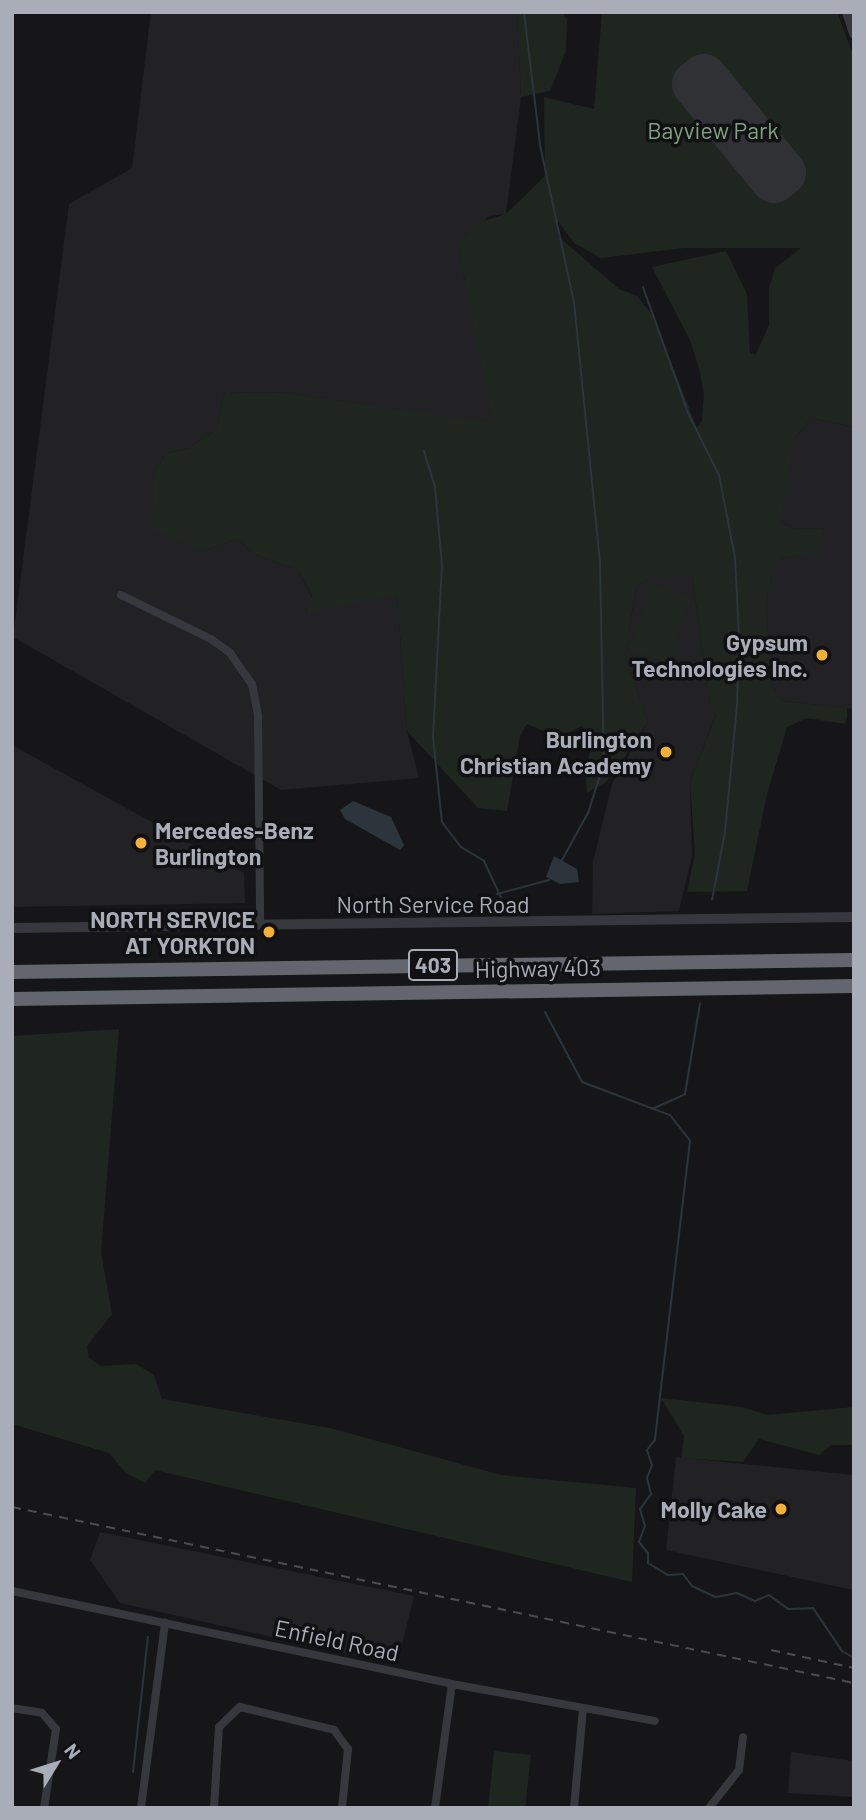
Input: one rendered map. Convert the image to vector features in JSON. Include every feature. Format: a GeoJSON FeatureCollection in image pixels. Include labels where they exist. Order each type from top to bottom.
{"type":"FeatureCollection","features":[{"type":"Feature","properties":{"kind":"highway","name":"Highway 403"},"geometry":{"type":"LineString","coordinates":[[12,972],[854,960]]}},
{"type":"Feature","properties":{"kind":"highway","name":"Highway 403"},"geometry":{"type":"LineString","coordinates":[[12,999],[854,986]]}},
{"type":"Feature","properties":{"kind":"street"},"geometry":{"type":"LineString","coordinates":[[846,12],[854,34]]}},
{"type":"Feature","properties":{"kind":"street"},"geometry":{"type":"LineString","coordinates":[[121,595],[211,639],[230,653],[252,684],[258,716],[260,924]]}},
{"type":"Feature","properties":{"kind":"street","name":"North Service Road"},"geometry":{"type":"LineString","coordinates":[[12,928],[854,917]]}},
{"type":"Feature","properties":{"kind":"street","name":"Enfield Road"},"geometry":{"type":"LineString","coordinates":[[12,1591],[452,1684],[655,1721]]}},
{"type":"Feature","properties":{"kind":"street"},"geometry":{"type":"LineString","coordinates":[[141,1808],[165,1623]]}},
{"type":"Feature","properties":{"kind":"street"},"geometry":{"type":"LineString","coordinates":[[435,1808],[452,1684]]}},
{"type":"Feature","properties":{"kind":"street"},"geometry":{"type":"LineString","coordinates":[[214,1808],[219,1727],[240,1707],[334,1730],[348,1749],[342,1808]]}},
{"type":"Feature","properties":{"kind":"street"},"geometry":{"type":"LineString","coordinates":[[12,1708],[42,1713],[56,1729],[44,1808]]}},
{"type":"Feature","properties":{"kind":"street"},"geometry":{"type":"LineString","coordinates":[[574,1808],[583,1709]]}},
{"type":"Feature","properties":{"kind":"street"},"geometry":{"type":"LineString","coordinates":[[709,1808],[739,1769],[743,1737]]}},
{"type":"Feature","properties":{"kind":"shaded area"},"geometry":{"type":"Polygon","coordinates":[[[151,12],[517,12],[521,97],[506,214],[489,216],[458,246],[494,424],[288,393],[225,392],[216,430],[189,448],[165,454],[155,471],[156,486],[201,551],[237,539],[256,555],[298,570],[312,597],[305,612],[397,594],[407,731],[419,778],[281,790],[13,637],[69,204],[132,168],[151,12]]]}},
{"type":"Feature","properties":{"kind":"shaded area"},"geometry":{"type":"Polygon","coordinates":[[[811,418],[854,427],[854,709],[783,701],[772,686],[766,604],[773,569],[781,558],[818,551],[823,528],[795,529],[780,522],[779,512],[794,439],[811,418]]]}},
{"type":"Feature","properties":{"kind":"shaded area","name":"Burlington Christian Academy"},"geometry":{"type":"Polygon","coordinates":[[[655,575],[692,575],[710,706],[716,714],[690,782],[692,855],[679,911],[592,914],[593,862],[612,784],[648,722],[625,657],[636,586],[655,575]]]}},
{"type":"Feature","properties":{"kind":"shaded area"},"geometry":{"type":"Polygon","coordinates":[[[12,745],[244,873],[245,903],[12,907],[12,745]]]}},
{"type":"Feature","properties":{"kind":"shaded area"},"geometry":{"type":"Polygon","coordinates":[[[353,801],[391,817],[404,845],[400,850],[345,819],[340,810],[353,801]]]}},
{"type":"Feature","properties":{"kind":"shaded area"},"geometry":{"type":"Polygon","coordinates":[[[554,856],[577,869],[579,882],[560,884],[546,877],[554,856]]]}},
{"type":"Feature","properties":{"kind":"shaded area"},"geometry":{"type":"Polygon","coordinates":[[[676,1457],[854,1475],[853,1590],[666,1550],[676,1457]]]}},
{"type":"Feature","properties":{"kind":"shaded area"},"geometry":{"type":"Polygon","coordinates":[[[100,1532],[414,1596],[397,1665],[120,1603],[90,1560],[100,1532]]]}},
{"type":"Feature","properties":{"kind":"shaded area"},"geometry":{"type":"Polygon","coordinates":[[[791,1752],[854,1761],[854,1797],[788,1793],[791,1752]]]}},
{"type":"Feature","properties":{"kind":"green space"},"geometry":{"type":"Polygon","coordinates":[[[517,12],[562,12],[567,19],[566,51],[550,91],[521,97],[517,12]]]}},
{"type":"Feature","properties":{"kind":"green space","name":"Bayview Park"},"geometry":{"type":"Polygon","coordinates":[[[602,12],[837,12],[854,57],[854,427],[811,418],[794,439],[780,522],[795,529],[824,528],[818,552],[781,558],[773,570],[766,604],[772,686],[783,701],[847,708],[847,717],[845,724],[807,718],[787,727],[767,794],[747,891],[687,892],[695,854],[690,782],[716,715],[710,706],[692,575],[655,575],[636,586],[625,657],[648,722],[606,782],[587,793],[585,770],[594,738],[581,726],[549,743],[544,731],[527,724],[520,736],[507,811],[478,808],[407,731],[397,595],[305,613],[312,596],[298,570],[256,555],[237,539],[201,551],[151,528],[155,471],[165,454],[189,448],[216,430],[225,392],[288,393],[493,423],[458,246],[475,224],[506,214],[545,176],[544,97],[594,109],[602,12]],[[558,221],[558,236],[619,289],[637,296],[653,316],[697,428],[702,420],[704,395],[700,372],[690,340],[652,267],[726,251],[747,294],[750,354],[756,354],[769,325],[769,288],[775,268],[801,248],[684,248],[601,258],[574,243],[558,221]]]}},
{"type":"Feature","properties":{"kind":"green space"},"geometry":{"type":"Polygon","coordinates":[[[653,584],[692,599],[667,663],[628,648],[653,584]]]}},
{"type":"Feature","properties":{"kind":"green space"},"geometry":{"type":"Polygon","coordinates":[[[119,1029],[101,1252],[112,1314],[87,1346],[89,1358],[101,1366],[136,1364],[154,1375],[162,1399],[330,1428],[501,1475],[636,1488],[632,1582],[155,1470],[145,1483],[126,1473],[109,1453],[12,1424],[12,1036],[119,1029]]]}},
{"type":"Feature","properties":{"kind":"green space"},"geometry":{"type":"Polygon","coordinates":[[[661,1398],[742,1407],[767,1415],[854,1407],[854,1445],[831,1445],[819,1455],[759,1439],[743,1462],[681,1458],[684,1436],[661,1398]]]}},
{"type":"Feature","properties":{"kind":"green space"},"geometry":{"type":"Polygon","coordinates":[[[494,1751],[531,1755],[525,1808],[488,1808],[494,1751]]]}},
{"type":"Feature","properties":{"kind":"waterway"},"geometry":{"type":"LineString","coordinates":[[524,12],[540,145],[574,302],[600,563],[604,763],[588,813],[562,860]]}},
{"type":"Feature","properties":{"kind":"waterway"},"geometry":{"type":"LineString","coordinates":[[643,287],[688,413],[719,475],[735,557],[739,635],[737,705],[725,832],[712,900]]}},
{"type":"Feature","properties":{"kind":"waterway"},"geometry":{"type":"LineString","coordinates":[[424,451],[435,487],[442,565],[433,737],[442,822],[461,847],[484,861],[506,908]]}},
{"type":"Feature","properties":{"kind":"waterway"},"geometry":{"type":"LineString","coordinates":[[497,894],[549,880]]}},
{"type":"Feature","properties":{"kind":"waterway"},"geometry":{"type":"LineString","coordinates":[[652,1109],[685,1094],[700,1003]]}},
{"type":"Feature","properties":{"kind":"waterway"},"geometry":{"type":"LineString","coordinates":[[545,1012],[582,1082],[670,1115],[690,1141],[655,1440],[647,1450],[652,1465],[647,1478],[651,1494],[640,1509],[645,1526],[639,1542],[648,1553],[648,1563],[668,1575],[683,1574],[692,1586],[716,1597],[737,1593],[755,1601],[769,1595],[788,1609],[813,1608],[842,1651],[854,1658]]}},
{"type":"Feature","properties":{"kind":"waterway"},"geometry":{"type":"LineString","coordinates":[[133,1772],[148,1637]]}},
{"type":"Feature","properties":{"kind":"runway"},"geometry":{"type":"LineString","coordinates":[[704,77],[783,173],[774,180],[695,84],[704,77]]}},
{"type":"Feature","properties":{"kind":"railway"},"geometry":{"type":"LineString","coordinates":[[12,1507],[854,1683]]}},
{"type":"Feature","properties":{"kind":"railway"},"geometry":{"type":"LineString","coordinates":[[771,1650],[854,1668]]}},
{"type":"Feature","properties":{"kind":"place","name":"Gypsum Technologies Inc."},"geometry":{"type":"Point","coordinates":[822,655]}},
{"type":"Feature","properties":{"kind":"place","name":"Burlington Christian Academy"},"geometry":{"type":"Point","coordinates":[666,752]}},
{"type":"Feature","properties":{"kind":"place","name":"Mercedes-Benz Burlington"},"geometry":{"type":"Point","coordinates":[141,843]}},
{"type":"Feature","properties":{"kind":"place","name":"NORTH SERVICE AT YORKTON"},"geometry":{"type":"Point","coordinates":[269,932]}},
{"type":"Feature","properties":{"kind":"place","name":"Molly Cake"},"geometry":{"type":"Point","coordinates":[781,1509]}}]}
